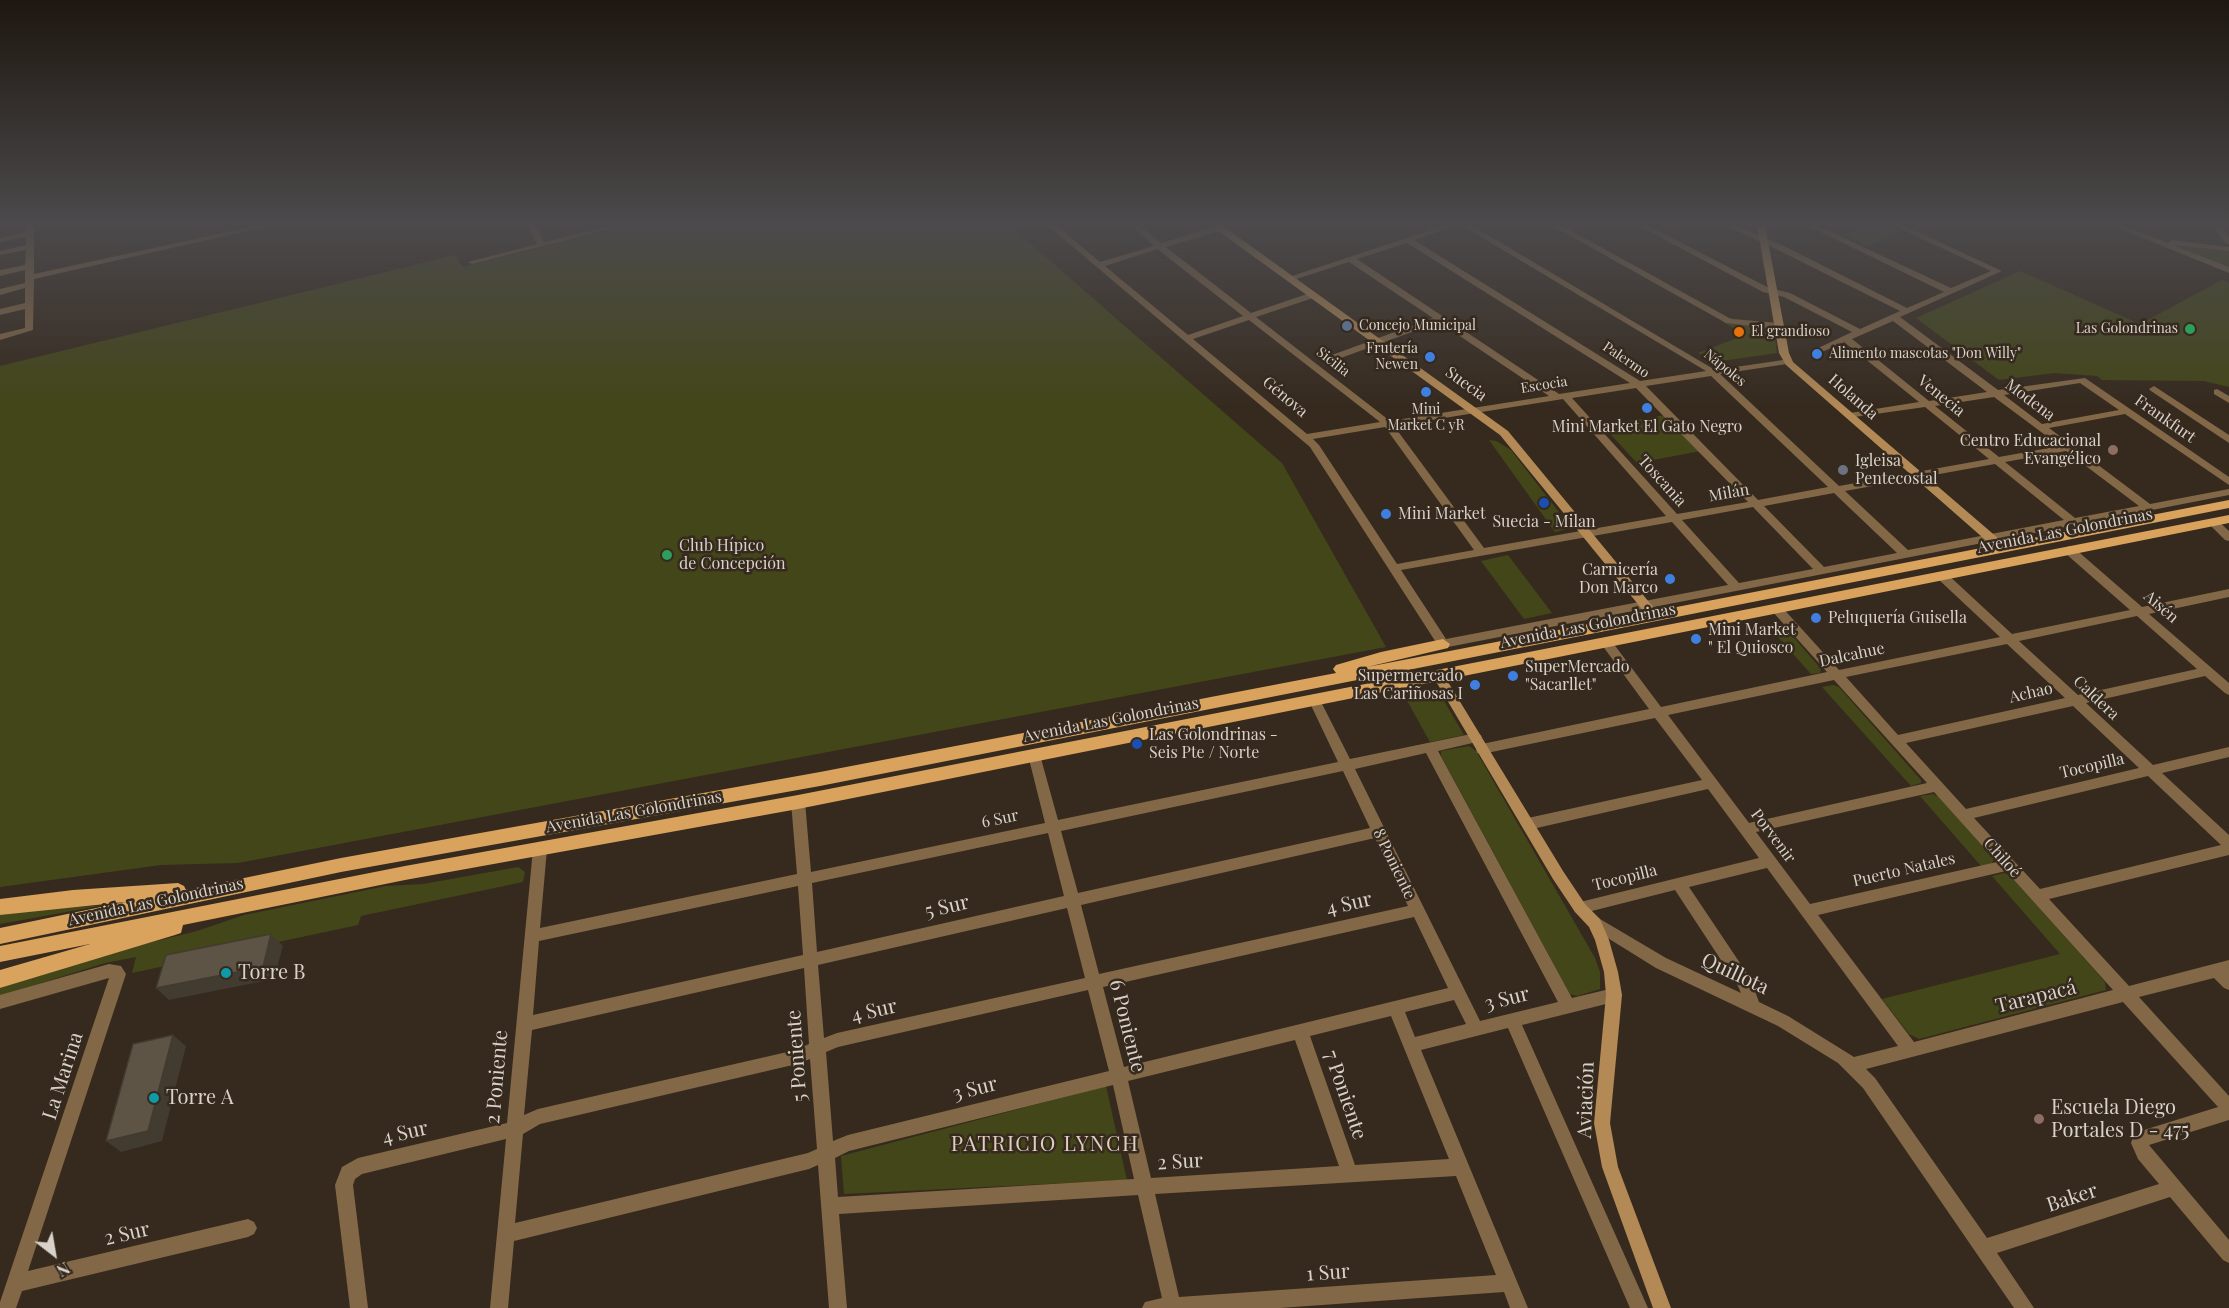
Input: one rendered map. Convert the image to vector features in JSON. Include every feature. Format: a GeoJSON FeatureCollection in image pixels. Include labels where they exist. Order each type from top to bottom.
{"type":"FeatureCollection","features":[{"type":"Feature","properties":{"kind":"main road","name":"Avenida Las Golondrinas"},"geometry":{"type":"LineString","coordinates":[[0,936],[341,865],[820,779],[1305,684],[1649,610],[2002,548],[2072,528],[2229,504]]}},
{"type":"Feature","properties":{"kind":"main road","name":"Avenida Las Golondrinas"},"geometry":{"type":"LineString","coordinates":[[0,954],[251,903],[1034,755],[2229,519]]}},
{"type":"Feature","properties":{"kind":"main road"},"geometry":{"type":"LineString","coordinates":[[2069,550],[2072,528]]}},
{"type":"Feature","properties":{"kind":"main road"},"geometry":{"type":"LineString","coordinates":[[2002,548],[2006,556],[2004,563]]}},
{"type":"Feature","properties":{"kind":"main road"},"geometry":{"type":"LineString","coordinates":[[1649,610],[1685,627]]}},
{"type":"Feature","properties":{"kind":"main road"},"geometry":{"type":"LineString","coordinates":[[1644,635],[1652,627],[1649,610]]}},
{"type":"Feature","properties":{"kind":"main road"},"geometry":{"type":"LineString","coordinates":[[1305,684],[1368,660],[1443,644]]}},
{"type":"Feature","properties":{"kind":"main road"},"geometry":{"type":"LineString","coordinates":[[798,801],[805,790],[820,779]]}},
{"type":"Feature","properties":{"kind":"main road"},"geometry":{"type":"LineString","coordinates":[[0,907],[73,898],[220,889]]}},
{"type":"Feature","properties":{"kind":"main road"},"geometry":{"type":"LineString","coordinates":[[0,979],[251,903]]}},
{"type":"Feature","properties":{"kind":"street"},"geometry":{"type":"LineString","coordinates":[[0,292],[17,286]]}},
{"type":"Feature","properties":{"kind":"street"},"geometry":{"type":"LineString","coordinates":[[0,337],[29,330],[29,286]]}},
{"type":"Feature","properties":{"kind":"street","name":"Génova"},"geometry":{"type":"LineString","coordinates":[[1124,286],[1306,436],[1321,454],[1443,644]]}},
{"type":"Feature","properties":{"kind":"street","name":"Sicilia"},"geometry":{"type":"LineString","coordinates":[[1212,286],[1388,424],[1481,552]]}},
{"type":"Feature","properties":{"kind":"street","name":"Suecia"},"geometry":{"type":"LineString","coordinates":[[1301,286],[1510,438],[1649,610]]}},
{"type":"Feature","properties":{"kind":"street","name":"Toscania"},"geometry":{"type":"LineString","coordinates":[[1392,286],[1561,396],[1736,587]]}},
{"type":"Feature","properties":{"kind":"street","name":"Palermo"},"geometry":{"type":"LineString","coordinates":[[1482,286],[1638,384],[1821,570]]}},
{"type":"Feature","properties":{"kind":"street","name":"Nápoles"},"geometry":{"type":"LineString","coordinates":[[1568,286],[1713,372],[1905,554]]}},
{"type":"Feature","properties":{"kind":"street"},"geometry":{"type":"LineString","coordinates":[[1666,286],[1729,321],[1779,326]]}},
{"type":"Feature","properties":{"kind":"street"},"geometry":{"type":"LineString","coordinates":[[1761,286],[1790,296],[1859,332]]}},
{"type":"Feature","properties":{"kind":"street"},"geometry":{"type":"LineString","coordinates":[[1772,286],[1787,361]]}},
{"type":"Feature","properties":{"kind":"street"},"geometry":{"type":"LineString","coordinates":[[1855,286],[1906,311]]}},
{"type":"Feature","properties":{"kind":"street"},"geometry":{"type":"LineString","coordinates":[[1939,286],[1952,292]]}},
{"type":"Feature","properties":{"kind":"street"},"geometry":{"type":"LineString","coordinates":[[1819,350],[1965,286]]}},
{"type":"Feature","properties":{"kind":"street"},"geometry":{"type":"LineString","coordinates":[[1187,338],[1313,295]]}},
{"type":"Feature","properties":{"kind":"street"},"geometry":{"type":"LineString","coordinates":[[0,312],[29,305]]}},
{"type":"Feature","properties":{"kind":"street","name":"Modena"},"geometry":{"type":"LineString","coordinates":[[1894,317],[2148,508]]}},
{"type":"Feature","properties":{"kind":"street"},"geometry":{"type":"LineString","coordinates":[[1335,357],[1440,318]]}},
{"type":"Feature","properties":{"kind":"street","name":"Venecia"},"geometry":{"type":"LineString","coordinates":[[1845,338],[1997,460],[2072,528]]}},
{"type":"Feature","properties":{"kind":"street","name":"Escocia"},"geometry":{"type":"LineString","coordinates":[[1306,436],[1787,361]]}},
{"type":"Feature","properties":{"kind":"street","name":"Holanda"},"geometry":{"type":"LineString","coordinates":[[1787,361],[2002,548]]}},
{"type":"Feature","properties":{"kind":"street","name":"Frankfurt"},"geometry":{"type":"LineString","coordinates":[[1996,394],[2084,381],[2229,482]]}},
{"type":"Feature","properties":{"kind":"street"},"geometry":{"type":"LineString","coordinates":[[2154,389],[2229,440]]}},
{"type":"Feature","properties":{"kind":"street"},"geometry":{"type":"LineString","coordinates":[[2217,392],[2229,400]]}},
{"type":"Feature","properties":{"kind":"street"},"geometry":{"type":"LineString","coordinates":[[1850,416],[1996,394]]}},
{"type":"Feature","properties":{"kind":"street"},"geometry":{"type":"LineString","coordinates":[[2040,427],[2128,411]]}},
{"type":"Feature","properties":{"kind":"street","name":"Milán"},"geometry":{"type":"LineString","coordinates":[[1394,568],[2068,448]]}},
{"type":"Feature","properties":{"kind":"street","name":"Avenida Las Golondrinas"},"geometry":{"type":"LineString","coordinates":[[1443,644],[1649,610],[1736,587],[1990,538],[2072,528],[2148,508],[2229,492]]}},
{"type":"Feature","properties":{"kind":"street"},"geometry":{"type":"LineString","coordinates":[[2213,522],[2229,537]]}},
{"type":"Feature","properties":{"kind":"street","name":"Aisén"},"geometry":{"type":"LineString","coordinates":[[2069,550],[2229,690]]}},
{"type":"Feature","properties":{"kind":"street","name":"Caldera"},"geometry":{"type":"LineString","coordinates":[[1941,576],[2229,844]]}},
{"type":"Feature","properties":{"kind":"street","name":"Dalcahue"},"geometry":{"type":"LineString","coordinates":[[1479,743],[1658,712],[2229,593]]}},
{"type":"Feature","properties":{"kind":"street","name":"Chiloé"},"geometry":{"type":"LineString","coordinates":[[1776,608],[2229,1110]]}},
{"type":"Feature","properties":{"kind":"street","name":"Porvenir"},"geometry":{"type":"LineString","coordinates":[[1606,642],[1911,1050]]}},
{"type":"Feature","properties":{"kind":"street","name":"Achao"},"geometry":{"type":"LineString","coordinates":[[1896,740],[2208,671]]}},
{"type":"Feature","properties":{"kind":"street","name":"Quillota"},"geometry":{"type":"LineString","coordinates":[[1438,675],[1580,908],[1594,923],[1662,963],[1784,1021],[1852,1065],[1869,1083],[2025,1308]]}},
{"type":"Feature","properties":{"kind":"street","name":"8 Poniente"},"geometry":{"type":"LineString","coordinates":[[1314,699],[1476,1029]]}},
{"type":"Feature","properties":{"kind":"street","name":"6 Sur"},"geometry":{"type":"LineString","coordinates":[[532,936],[1430,747],[1479,743]]}},
{"type":"Feature","properties":{"kind":"street"},"geometry":{"type":"LineString","coordinates":[[1430,747],[1568,1006]]}},
{"type":"Feature","properties":{"kind":"street","name":"Tocopilla"},"geometry":{"type":"LineString","coordinates":[[1963,815],[2229,753]]}},
{"type":"Feature","properties":{"kind":"street","name":"6 Poniente"},"geometry":{"type":"LineString","coordinates":[[1034,755],[1118,1074],[1173,1307]]}},
{"type":"Feature","properties":{"kind":"street"},"geometry":{"type":"LineString","coordinates":[[1528,824],[1712,783]]}},
{"type":"Feature","properties":{"kind":"street"},"geometry":{"type":"LineString","coordinates":[[1746,829],[1937,786]]}},
{"type":"Feature","properties":{"kind":"street","name":"5 Poniente"},"geometry":{"type":"LineString","coordinates":[[798,801],[838,1308]]}},
{"type":"Feature","properties":{"kind":"street","name":"5 Sur"},"geometry":{"type":"LineString","coordinates":[[525,1024],[1378,832]]}},
{"type":"Feature","properties":{"kind":"street","name":"2 Poniente"},"geometry":{"type":"LineString","coordinates":[[499,1308],[540,849]]}},
{"type":"Feature","properties":{"kind":"street"},"geometry":{"type":"LineString","coordinates":[[2037,896],[2229,849]]}},
{"type":"Feature","properties":{"kind":"street","name":"Tocopilla"},"geometry":{"type":"LineString","coordinates":[[1580,908],[1770,861]]}},
{"type":"Feature","properties":{"kind":"street","name":"Puerto Natales"},"geometry":{"type":"LineString","coordinates":[[1807,911],[2008,865]]}},
{"type":"Feature","properties":{"kind":"street","name":"Tocopilla"},"geometry":{"type":"LineString","coordinates":[[1678,884],[1745,983],[1752,1004]]}},
{"type":"Feature","properties":{"kind":"street","name":"4 Sur"},"geometry":{"type":"LineString","coordinates":[[355,1307],[344,1185],[348,1173],[363,1164],[515,1129],[538,1117],[797,1057],[837,1040],[1417,910]]}},
{"type":"Feature","properties":{"kind":"street","name":"Aviación"},"geometry":{"type":"LineString","coordinates":[[1594,923],[1607,956],[1614,995],[1602,1123],[1603,1138],[1610,1167],[1662,1308]]}},
{"type":"Feature","properties":{"kind":"street"},"geometry":{"type":"LineString","coordinates":[[2223,969],[2229,983]]}},
{"type":"Feature","properties":{"kind":"street","name":"Tarapacá"},"geometry":{"type":"LineString","coordinates":[[1852,1065],[2223,969]]}},
{"type":"Feature","properties":{"kind":"street","name":"La Marina"},"geometry":{"type":"LineString","coordinates":[[0,1002],[109,971],[116,971],[118,974],[7,1308]]}},
{"type":"Feature","properties":{"kind":"street","name":"3 Sur"},"geometry":{"type":"LineString","coordinates":[[506,1234],[809,1161],[848,1143],[1118,1074],[1458,992]]}},
{"type":"Feature","properties":{"kind":"street","name":"3 Sur"},"geometry":{"type":"LineString","coordinates":[[1411,1045],[1614,995]]}},
{"type":"Feature","properties":{"kind":"street"},"geometry":{"type":"LineString","coordinates":[[1395,1007],[1519,1308]]}},
{"type":"Feature","properties":{"kind":"street","name":"Aviación"},"geometry":{"type":"LineString","coordinates":[[1512,1020],[1639,1308]]}},
{"type":"Feature","properties":{"kind":"street","name":"7 Poniente"},"geometry":{"type":"LineString","coordinates":[[1300,1030],[1350,1174]]}},
{"type":"Feature","properties":{"kind":"street"},"geometry":{"type":"LineString","coordinates":[[2229,1110],[2140,1140],[2141,1148],[2229,1254]]}},
{"type":"Feature","properties":{"kind":"street","name":"2 Sur"},"geometry":{"type":"LineString","coordinates":[[830,1206],[1461,1167]]}},
{"type":"Feature","properties":{"kind":"street","name":"Baker"},"geometry":{"type":"LineString","coordinates":[[1984,1248],[2173,1188]]}},
{"type":"Feature","properties":{"kind":"street","name":"2 Sur"},"geometry":{"type":"LineString","coordinates":[[16,1282],[248,1228]]}},
{"type":"Feature","properties":{"kind":"street","name":"1 Sur"},"geometry":{"type":"LineString","coordinates":[[1151,1308],[1509,1283]]}},
{"type":"Feature","properties":{"kind":"green space","name":"Club Hípico de Concepción"},"geometry":{"type":"Polygon","coordinates":[[[328,286],[1079,286],[1282,463],[1386,647],[238,863],[161,865],[0,887],[0,366],[328,286]]]}},
{"type":"Feature","properties":{"kind":"green space"},"geometry":{"type":"Polygon","coordinates":[[[1987,286],[2054,286],[2140,324],[2211,286],[2229,286],[2229,387],[2204,381],[2102,380],[2097,376],[2054,373],[1999,380],[1916,318],[1987,286]]]}},
{"type":"Feature","properties":{"kind":"green space"},"geometry":{"type":"Polygon","coordinates":[[[1730,318],[1773,323],[1777,353],[1714,362],[1698,353],[1745,335],[1723,322],[1730,318]]]}},
{"type":"Feature","properties":{"kind":"green space"},"geometry":{"type":"Polygon","coordinates":[[[1665,415],[1701,451],[1637,463],[1602,425],[1665,415]]]}},
{"type":"Feature","properties":{"kind":"green space"},"geometry":{"type":"Polygon","coordinates":[[[1489,440],[1496,441],[1511,450],[1571,528],[1555,532],[1489,440]]]}},
{"type":"Feature","properties":{"kind":"green space"},"geometry":{"type":"Polygon","coordinates":[[[1508,555],[1552,613],[1524,619],[1481,561],[1508,555]]]}},
{"type":"Feature","properties":{"kind":"green space"},"geometry":{"type":"Polygon","coordinates":[[[1779,624],[1784,626],[1821,669],[1820,673],[1811,674],[1768,626],[1779,624]]]}},
{"type":"Feature","properties":{"kind":"green space"},"geometry":{"type":"Polygon","coordinates":[[[1833,685],[1839,687],[1921,780],[1921,783],[1911,786],[1822,687],[1833,685]]]}},
{"type":"Feature","properties":{"kind":"green space"},"geometry":{"type":"Polygon","coordinates":[[[1437,689],[1464,735],[1430,742],[1404,695],[1437,689]]]}},
{"type":"Feature","properties":{"kind":"green space"},"geometry":{"type":"Polygon","coordinates":[[[1469,746],[1476,751],[1595,958],[1600,972],[1600,989],[1577,996],[1570,994],[1441,756],[1441,751],[1469,746]]]}},
{"type":"Feature","properties":{"kind":"green space"},"geometry":{"type":"Polygon","coordinates":[[[1933,794],[1939,797],[1994,857],[1992,864],[1981,866],[1920,796],[1933,794]]]}},
{"type":"Feature","properties":{"kind":"green space"},"geometry":{"type":"Polygon","coordinates":[[[518,867],[525,872],[523,882],[361,916],[358,925],[132,973],[136,957],[105,963],[0,996],[0,988],[148,943],[197,931],[244,915],[386,886],[423,884],[518,867]]]}},
{"type":"Feature","properties":{"kind":"green space"},"geometry":{"type":"Polygon","coordinates":[[[2004,873],[2011,876],[2105,982],[2106,990],[1919,1039],[1909,1034],[1882,999],[2060,954],[1992,876],[2004,873]]]}},
{"type":"Feature","properties":{"kind":"green space"},"geometry":{"type":"Polygon","coordinates":[[[105,905],[0,924],[0,915],[105,905]]]}},
{"type":"Feature","properties":{"kind":"green space"},"geometry":{"type":"Polygon","coordinates":[[[1106,1086],[1127,1180],[844,1194],[841,1156],[1106,1086]]]}},
{"type":"Feature","properties":{"kind":"building"},"geometry":{"type":"Polygon","coordinates":[[[271,934],[263,967],[156,988],[166,955],[271,934]]]}},
{"type":"Feature","properties":{"kind":"building"},"geometry":{"type":"Polygon","coordinates":[[[173,1035],[148,1131],[106,1141],[133,1044],[173,1035]]]}},
{"type":"Feature","properties":{"kind":"place","name":"Concejo Municipal"},"geometry":{"type":"Point","coordinates":[1347,326]}},
{"type":"Feature","properties":{"kind":"place","name":"Las Golondrinas"},"geometry":{"type":"Point","coordinates":[2190,329]}},
{"type":"Feature","properties":{"kind":"place","name":"El grandioso"},"geometry":{"type":"Point","coordinates":[1739,332]}},
{"type":"Feature","properties":{"kind":"place","name":"Alimento mascotas \"Don Willy\""},"geometry":{"type":"Point","coordinates":[1817,354]}},
{"type":"Feature","properties":{"kind":"place","name":"Frutería Newen"},"geometry":{"type":"Point","coordinates":[1430,357]}},
{"type":"Feature","properties":{"kind":"place","name":"Mini Market C yR"},"geometry":{"type":"Point","coordinates":[1426,392]}},
{"type":"Feature","properties":{"kind":"place","name":"Mini Market El Gato Negro"},"geometry":{"type":"Point","coordinates":[1647,408]}},
{"type":"Feature","properties":{"kind":"place","name":"Centro Educacional Evangélico"},"geometry":{"type":"Point","coordinates":[2113,450]}},
{"type":"Feature","properties":{"kind":"place","name":"Igleisa Pentecostal"},"geometry":{"type":"Point","coordinates":[1843,470]}},
{"type":"Feature","properties":{"kind":"place","name":"Suecia - Milan"},"geometry":{"type":"Point","coordinates":[1544,503]}},
{"type":"Feature","properties":{"kind":"place","name":"Mini Market"},"geometry":{"type":"Point","coordinates":[1386,514]}},
{"type":"Feature","properties":{"kind":"place","name":"Club Hípico de Concepción"},"geometry":{"type":"Point","coordinates":[667,555]}},
{"type":"Feature","properties":{"kind":"place","name":"Carnicería Don Marco"},"geometry":{"type":"Point","coordinates":[1670,579]}},
{"type":"Feature","properties":{"kind":"place","name":"Peluquería Guisella"},"geometry":{"type":"Point","coordinates":[1816,618]}},
{"type":"Feature","properties":{"kind":"place","name":"Mini Market \" El Quiosco"},"geometry":{"type":"Point","coordinates":[1696,639]}},
{"type":"Feature","properties":{"kind":"place","name":"SuperMercado \"Sacarllet\""},"geometry":{"type":"Point","coordinates":[1513,676]}},
{"type":"Feature","properties":{"kind":"place","name":"Supermercado Las Cariñosas I"},"geometry":{"type":"Point","coordinates":[1475,685]}},
{"type":"Feature","properties":{"kind":"place","name":"Las Golondrinas - Seis Pte / Norte"},"geometry":{"type":"Point","coordinates":[1137,744]}},
{"type":"Feature","properties":{"kind":"place","name":"Torre B"},"geometry":{"type":"Point","coordinates":[226,973]}},
{"type":"Feature","properties":{"kind":"place","name":"Torre A"},"geometry":{"type":"Point","coordinates":[154,1098]}},
{"type":"Feature","properties":{"kind":"place","name":"Escuela Diego Portales D - 475"},"geometry":{"type":"Point","coordinates":[2039,1119]}},
{"type":"Feature","properties":{"kind":"district","name":"PATRICIO LYNCH"},"geometry":{"type":"Point","coordinates":[1045,1144]}}]}
